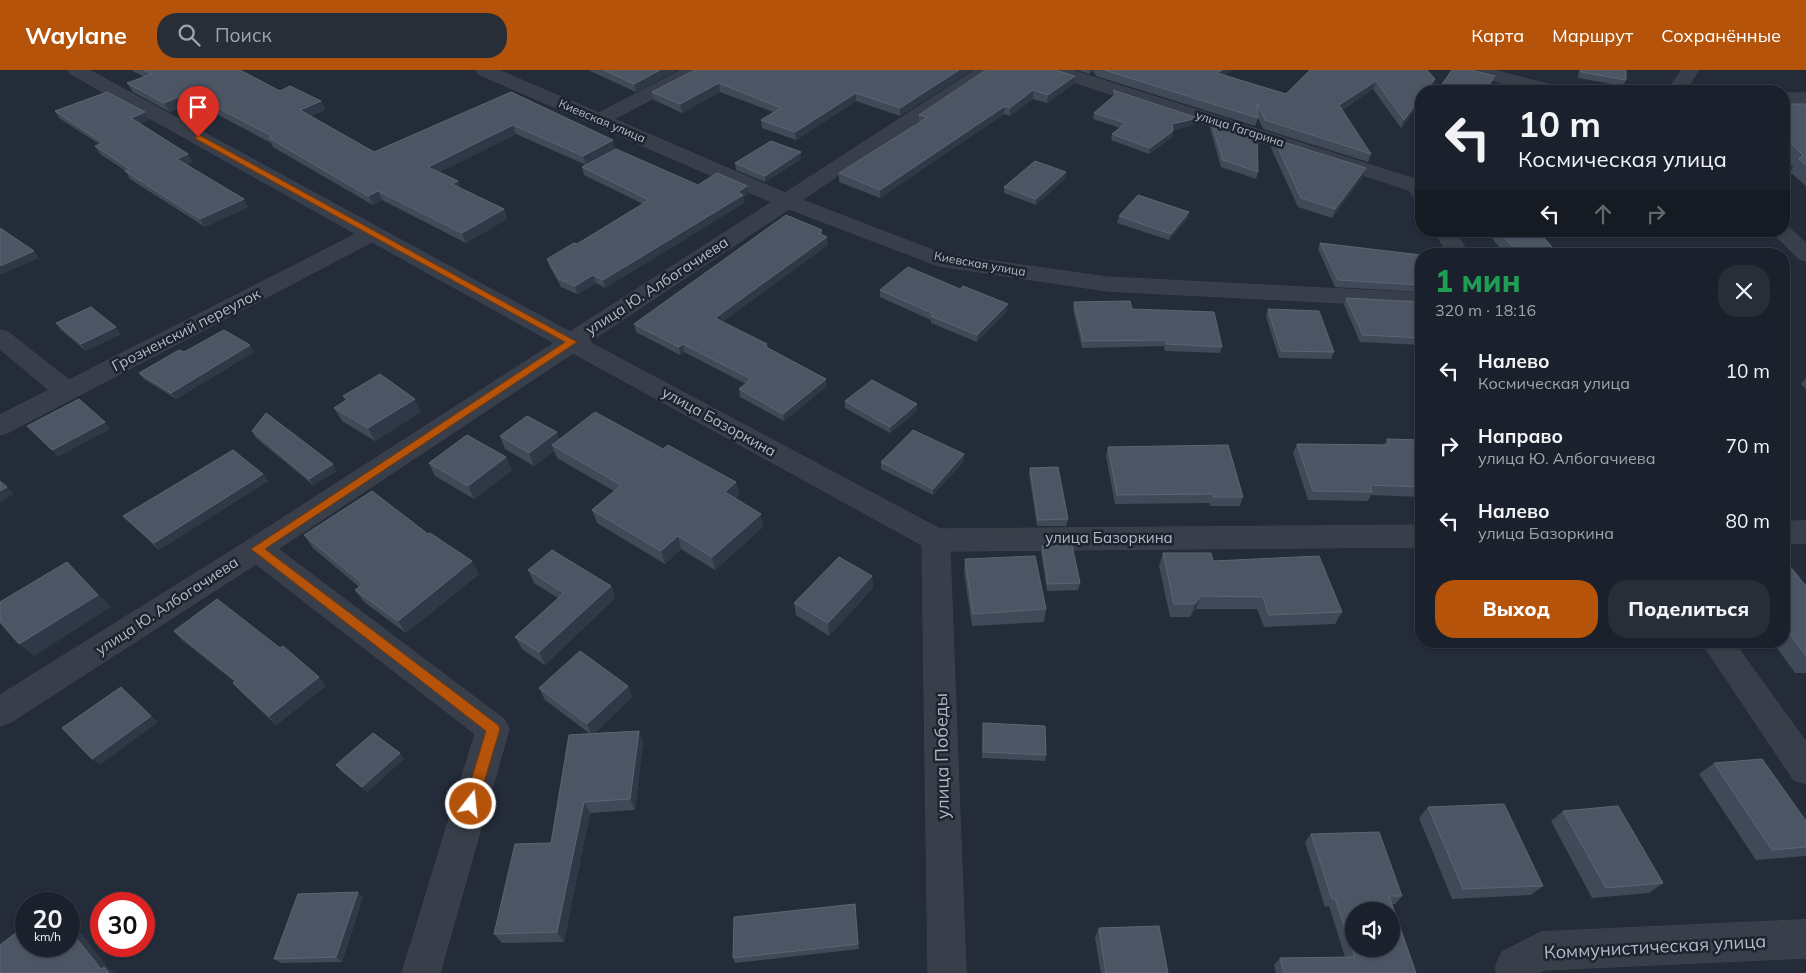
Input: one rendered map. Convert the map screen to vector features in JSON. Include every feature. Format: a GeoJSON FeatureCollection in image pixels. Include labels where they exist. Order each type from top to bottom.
{"type":"FeatureCollection","features":[{"type":"Feature","properties":{"kind":"street","name":"улица Базоркина"},"geometry":{"type":"LineString","coordinates":[[77,70],[372,234],[936,540],[1415,536]]}},
{"type":"Feature","properties":{"kind":"street","name":"Киевская улица"},"geometry":{"type":"LineString","coordinates":[[484,70],[787,201],[939,260],[1107,284],[1415,300]]}},
{"type":"Feature","properties":{"kind":"street"},"geometry":{"type":"LineString","coordinates":[[599,120],[694,70]]}},
{"type":"Feature","properties":{"kind":"street","name":"улица Ю. Албогачиева"},"geometry":{"type":"LineString","coordinates":[[0,712],[257,549],[986,70]]}},
{"type":"Feature","properties":{"kind":"street","name":"улица Гагарина"},"geometry":{"type":"LineString","coordinates":[[1054,70],[1415,185]]}},
{"type":"Feature","properties":{"kind":"street"},"geometry":{"type":"LineString","coordinates":[[1474,70],[1530,85]]}},
{"type":"Feature","properties":{"kind":"street"},"geometry":{"type":"LineString","coordinates":[[1680,85],[1691,70]]}},
{"type":"Feature","properties":{"kind":"street"},"geometry":{"type":"LineString","coordinates":[[1790,98],[1806,98]]}},
{"type":"Feature","properties":{"kind":"street","name":"Грозненский переулок"},"geometry":{"type":"LineString","coordinates":[[0,426],[372,234]]}},
{"type":"Feature","properties":{"kind":"street"},"geometry":{"type":"LineString","coordinates":[[1449,237],[1455,248]]}},
{"type":"Feature","properties":{"kind":"street"},"geometry":{"type":"LineString","coordinates":[[1787,237],[1806,255]]}},
{"type":"Feature","properties":{"kind":"street"},"geometry":{"type":"LineString","coordinates":[[0,337],[66,391]]}},
{"type":"Feature","properties":{"kind":"street"},"geometry":{"type":"LineString","coordinates":[[1790,533],[1806,532]]}},
{"type":"Feature","properties":{"kind":"street","name":"улица Победы"},"geometry":{"type":"LineString","coordinates":[[936,540],[947,973]]}},
{"type":"Feature","properties":{"kind":"street"},"geometry":{"type":"LineString","coordinates":[[257,549],[493,729],[421,973]]}},
{"type":"Feature","properties":{"kind":"street"},"geometry":{"type":"LineString","coordinates":[[1721,648],[1806,769]]}},
{"type":"Feature","properties":{"kind":"street","name":"Коммунистическая улица"},"geometry":{"type":"LineString","coordinates":[[1515,973],[1515,965],[1541,950],[1806,939]]}},
{"type":"Feature","properties":{"kind":"building"},"geometry":{"type":"Polygon","coordinates":[[[144,70],[240,70],[280,91],[290,86],[321,101],[300,110],[374,152],[511,92],[613,140],[583,156],[513,125],[428,167],[458,181],[452,184],[504,209],[462,233],[378,191],[368,196],[269,138],[272,136],[189,93],[164,103],[127,83],[152,74],[144,70]]]}},
{"type":"Feature","properties":{"kind":"building"},"geometry":{"type":"Polygon","coordinates":[[[604,70],[660,70],[634,84],[604,70]]]}},
{"type":"Feature","properties":{"kind":"building"},"geometry":{"type":"Polygon","coordinates":[[[695,70],[959,70],[900,108],[856,93],[795,132],[761,120],[781,108],[719,83],[680,104],[652,92],[695,70]]]}},
{"type":"Feature","properties":{"kind":"building"},"geometry":{"type":"Polygon","coordinates":[[[986,70],[1055,70],[1075,76],[1048,95],[1033,90],[1010,108],[1005,106],[880,190],[839,173],[928,117],[919,115],[986,70]]]}},
{"type":"Feature","properties":{"kind":"building"},"geometry":{"type":"Polygon","coordinates":[[[1104,70],[1222,70],[1217,73],[1286,94],[1310,70],[1427,70],[1435,79],[1430,85],[1415,85],[1415,105],[1404,120],[1376,81],[1339,105],[1371,154],[1265,120],[1257,104],[1258,118],[1104,70]]]}},
{"type":"Feature","properties":{"kind":"building"},"geometry":{"type":"Polygon","coordinates":[[[1452,70],[1471,70],[1495,76],[1489,85],[1441,85],[1452,70]]]}},
{"type":"Feature","properties":{"kind":"building"},"geometry":{"type":"Polygon","coordinates":[[[1581,70],[1626,70],[1626,80],[1581,72],[1581,70]]]}},
{"type":"Feature","properties":{"kind":"building"},"geometry":{"type":"Polygon","coordinates":[[[1113,90],[1198,118],[1172,124],[1173,131],[1150,148],[1112,134],[1126,123],[1094,113],[1116,94],[1113,90]]]}},
{"type":"Feature","properties":{"kind":"building"},"geometry":{"type":"Polygon","coordinates":[[[107,92],[145,112],[131,118],[188,154],[177,159],[244,199],[200,219],[125,171],[130,169],[95,146],[103,143],[55,111],[107,92]]]}},
{"type":"Feature","properties":{"kind":"building"},"geometry":{"type":"Polygon","coordinates":[[[1790,104],[1806,104],[1806,165],[1799,159],[1803,155],[1790,142],[1790,104]]]}},
{"type":"Feature","properties":{"kind":"building"},"geometry":{"type":"Polygon","coordinates":[[[1211,122],[1257,136],[1258,172],[1223,160],[1211,122]]]}},
{"type":"Feature","properties":{"kind":"building"},"geometry":{"type":"Polygon","coordinates":[[[1274,139],[1366,168],[1335,209],[1301,198],[1274,139]]]}},
{"type":"Feature","properties":{"kind":"building"},"geometry":{"type":"Polygon","coordinates":[[[771,141],[801,152],[765,176],[735,163],[771,141]]]}},
{"type":"Feature","properties":{"kind":"building"},"geometry":{"type":"Polygon","coordinates":[[[616,149],[698,185],[717,173],[747,186],[738,192],[743,195],[603,280],[593,275],[575,286],[559,279],[547,259],[574,243],[577,244],[649,200],[582,167],[616,149]]]}},
{"type":"Feature","properties":{"kind":"building"},"geometry":{"type":"Polygon","coordinates":[[[1035,161],[1066,172],[1036,199],[1004,187],[1035,161]]]}},
{"type":"Feature","properties":{"kind":"building"},"geometry":{"type":"Polygon","coordinates":[[[1138,195],[1189,212],[1171,234],[1119,216],[1138,195]]]}},
{"type":"Feature","properties":{"kind":"building"},"geometry":{"type":"Polygon","coordinates":[[[786,215],[822,230],[818,233],[827,237],[715,318],[767,344],[764,346],[826,379],[783,414],[739,389],[751,379],[683,344],[679,347],[634,324],[786,215]]]}},
{"type":"Feature","properties":{"kind":"building"},"geometry":{"type":"Polygon","coordinates":[[[0,228],[34,251],[0,266],[0,228]]]}},
{"type":"Feature","properties":{"kind":"building"},"geometry":{"type":"Polygon","coordinates":[[[1504,237],[1543,237],[1553,248],[1513,248],[1504,237]]]}},
{"type":"Feature","properties":{"kind":"building"},"geometry":{"type":"Polygon","coordinates":[[[1320,243],[1415,254],[1415,285],[1338,280],[1320,243]]]}},
{"type":"Feature","properties":{"kind":"building"},"geometry":{"type":"Polygon","coordinates":[[[908,267],[960,289],[963,286],[1008,304],[977,335],[931,316],[934,314],[880,290],[908,267]]]}},
{"type":"Feature","properties":{"kind":"building"},"geometry":{"type":"Polygon","coordinates":[[[1346,298],[1415,302],[1415,338],[1363,335],[1346,298]]]}},
{"type":"Feature","properties":{"kind":"building"},"geometry":{"type":"Polygon","coordinates":[[[1130,301],[1132,309],[1214,312],[1222,347],[1166,344],[1166,340],[1083,341],[1074,302],[1130,301]]]}},
{"type":"Feature","properties":{"kind":"building"},"geometry":{"type":"Polygon","coordinates":[[[91,307],[116,327],[81,344],[56,323],[91,307]]]}},
{"type":"Feature","properties":{"kind":"building"},"geometry":{"type":"Polygon","coordinates":[[[1268,309],[1319,311],[1334,352],[1281,351],[1268,309]]]}},
{"type":"Feature","properties":{"kind":"building"},"geometry":{"type":"Polygon","coordinates":[[[224,330],[250,345],[171,393],[139,373],[179,350],[184,352],[224,330]]]}},
{"type":"Feature","properties":{"kind":"building"},"geometry":{"type":"Polygon","coordinates":[[[380,374],[415,399],[368,428],[334,408],[348,399],[343,396],[380,374]]]}},
{"type":"Feature","properties":{"kind":"building"},"geometry":{"type":"Polygon","coordinates":[[[872,380],[917,404],[890,427],[845,401],[872,380]]]}},
{"type":"Feature","properties":{"kind":"building"},"geometry":{"type":"Polygon","coordinates":[[[79,399],[105,422],[52,450],[27,426],[79,399]]]}},
{"type":"Feature","properties":{"kind":"building"},"geometry":{"type":"Polygon","coordinates":[[[595,412],[663,449],[668,445],[736,482],[725,492],[761,514],[712,557],[678,536],[661,551],[592,510],[621,485],[552,445],[595,412]]]}},
{"type":"Feature","properties":{"kind":"building"},"geometry":{"type":"Polygon","coordinates":[[[266,413],[333,464],[309,479],[252,431],[266,413]]]}},
{"type":"Feature","properties":{"kind":"building"},"geometry":{"type":"Polygon","coordinates":[[[527,416],[557,432],[529,453],[500,436],[527,416]]]}},
{"type":"Feature","properties":{"kind":"building"},"geometry":{"type":"Polygon","coordinates":[[[913,430],[964,454],[933,489],[881,462],[913,430]]]}},
{"type":"Feature","properties":{"kind":"building"},"geometry":{"type":"Polygon","coordinates":[[[467,435],[506,457],[468,486],[429,463],[467,435]]]}},
{"type":"Feature","properties":{"kind":"building"},"geometry":{"type":"Polygon","coordinates":[[[1387,439],[1415,440],[1415,487],[1370,485],[1372,492],[1313,491],[1297,444],[1389,445],[1387,439]]]}},
{"type":"Feature","properties":{"kind":"building"},"geometry":{"type":"Polygon","coordinates":[[[1228,445],[1243,497],[1213,497],[1213,494],[1117,495],[1108,447],[1228,445]]]}},
{"type":"Feature","properties":{"kind":"building"},"geometry":{"type":"Polygon","coordinates":[[[233,450],[263,474],[154,543],[123,516],[233,450]]]}},
{"type":"Feature","properties":{"kind":"building"},"geometry":{"type":"Polygon","coordinates":[[[1058,467],[1068,519],[1038,520],[1030,468],[1058,467]]]}},
{"type":"Feature","properties":{"kind":"building"},"geometry":{"type":"Polygon","coordinates":[[[0,481],[7,487],[0,491],[0,481]]]}},
{"type":"Feature","properties":{"kind":"building"},"geometry":{"type":"Polygon","coordinates":[[[372,491],[428,534],[430,533],[472,561],[398,621],[355,590],[363,584],[304,535],[372,491]]]}},
{"type":"Feature","properties":{"kind":"building"},"geometry":{"type":"Polygon","coordinates":[[[1072,545],[1080,583],[1048,584],[1042,546],[1072,545]]]}},
{"type":"Feature","properties":{"kind":"building"},"geometry":{"type":"Polygon","coordinates":[[[552,550],[611,586],[539,652],[515,637],[564,593],[528,570],[552,550]]]}},
{"type":"Feature","properties":{"kind":"building"},"geometry":{"type":"Polygon","coordinates":[[[1163,553],[1211,553],[1213,561],[1319,556],[1342,612],[1269,615],[1263,597],[1201,596],[1195,604],[1174,604],[1163,553]]]}},
{"type":"Feature","properties":{"kind":"building"},"geometry":{"type":"Polygon","coordinates":[[[1035,556],[1046,609],[973,614],[965,559],[1035,556]]]}},
{"type":"Feature","properties":{"kind":"building"},"geometry":{"type":"Polygon","coordinates":[[[839,557],[872,576],[828,623],[794,603],[839,557]]]}},
{"type":"Feature","properties":{"kind":"building"},"geometry":{"type":"Polygon","coordinates":[[[67,562],[98,595],[19,644],[0,622],[0,602],[67,562]]]}},
{"type":"Feature","properties":{"kind":"building"},"geometry":{"type":"Polygon","coordinates":[[[1790,566],[1806,586],[1806,656],[1790,634],[1790,566]]]}},
{"type":"Feature","properties":{"kind":"building"},"geometry":{"type":"Polygon","coordinates":[[[217,599],[280,648],[283,646],[319,677],[269,716],[233,683],[236,681],[174,631],[217,599]]]}},
{"type":"Feature","properties":{"kind":"building"},"geometry":{"type":"Polygon","coordinates":[[[580,651],[628,686],[587,724],[539,688],[580,651]]]}},
{"type":"Feature","properties":{"kind":"building"},"geometry":{"type":"Polygon","coordinates":[[[121,687],[151,716],[92,759],[62,728],[121,687]]]}},
{"type":"Feature","properties":{"kind":"building"},"geometry":{"type":"Polygon","coordinates":[[[983,723],[1045,726],[1046,755],[983,752],[983,723]]]}},
{"type":"Feature","properties":{"kind":"building"},"geometry":{"type":"Polygon","coordinates":[[[639,731],[630,799],[584,802],[557,932],[494,934],[515,844],[551,843],[569,735],[639,731]]]}},
{"type":"Feature","properties":{"kind":"building"},"geometry":{"type":"Polygon","coordinates":[[[373,733],[400,753],[362,787],[336,765],[373,733]]]}},
{"type":"Feature","properties":{"kind":"building"},"geometry":{"type":"Polygon","coordinates":[[[1762,759],[1806,821],[1806,847],[1772,850],[1714,763],[1762,759]]]}},
{"type":"Feature","properties":{"kind":"building"},"geometry":{"type":"Polygon","coordinates":[[[1504,804],[1543,886],[1463,889],[1428,807],[1504,804]]]}},
{"type":"Feature","properties":{"kind":"building"},"geometry":{"type":"Polygon","coordinates":[[[1618,806],[1663,883],[1606,888],[1563,811],[1618,806]]]}},
{"type":"Feature","properties":{"kind":"building"},"geometry":{"type":"Polygon","coordinates":[[[1379,832],[1402,896],[1389,896],[1391,902],[1345,902],[1345,928],[1335,899],[1332,899],[1311,834],[1379,832]]]}},
{"type":"Feature","properties":{"kind":"building"},"geometry":{"type":"Polygon","coordinates":[[[358,892],[336,957],[274,959],[298,894],[358,892]]]}},
{"type":"Feature","properties":{"kind":"building"},"geometry":{"type":"Polygon","coordinates":[[[855,904],[858,944],[733,958],[734,917],[855,904]]]}},
{"type":"Feature","properties":{"kind":"building"},"geometry":{"type":"Polygon","coordinates":[[[1159,926],[1168,973],[1106,973],[1099,928],[1159,926]]]}},
{"type":"Feature","properties":{"kind":"building"},"geometry":{"type":"Polygon","coordinates":[[[1400,927],[1416,973],[1284,973],[1280,958],[1400,957],[1400,927]]]}},
{"type":"Feature","properties":{"kind":"building"},"geometry":{"type":"Polygon","coordinates":[[[15,933],[15,957],[80,957],[80,943],[101,969],[104,967],[109,973],[0,973],[0,945],[15,933]]]}},
{"type":"Feature","properties":{"kind":"route"},"geometry":{"type":"LineString","coordinates":[[198,137],[572,342],[257,549],[493,729],[471,804]]}}]}
